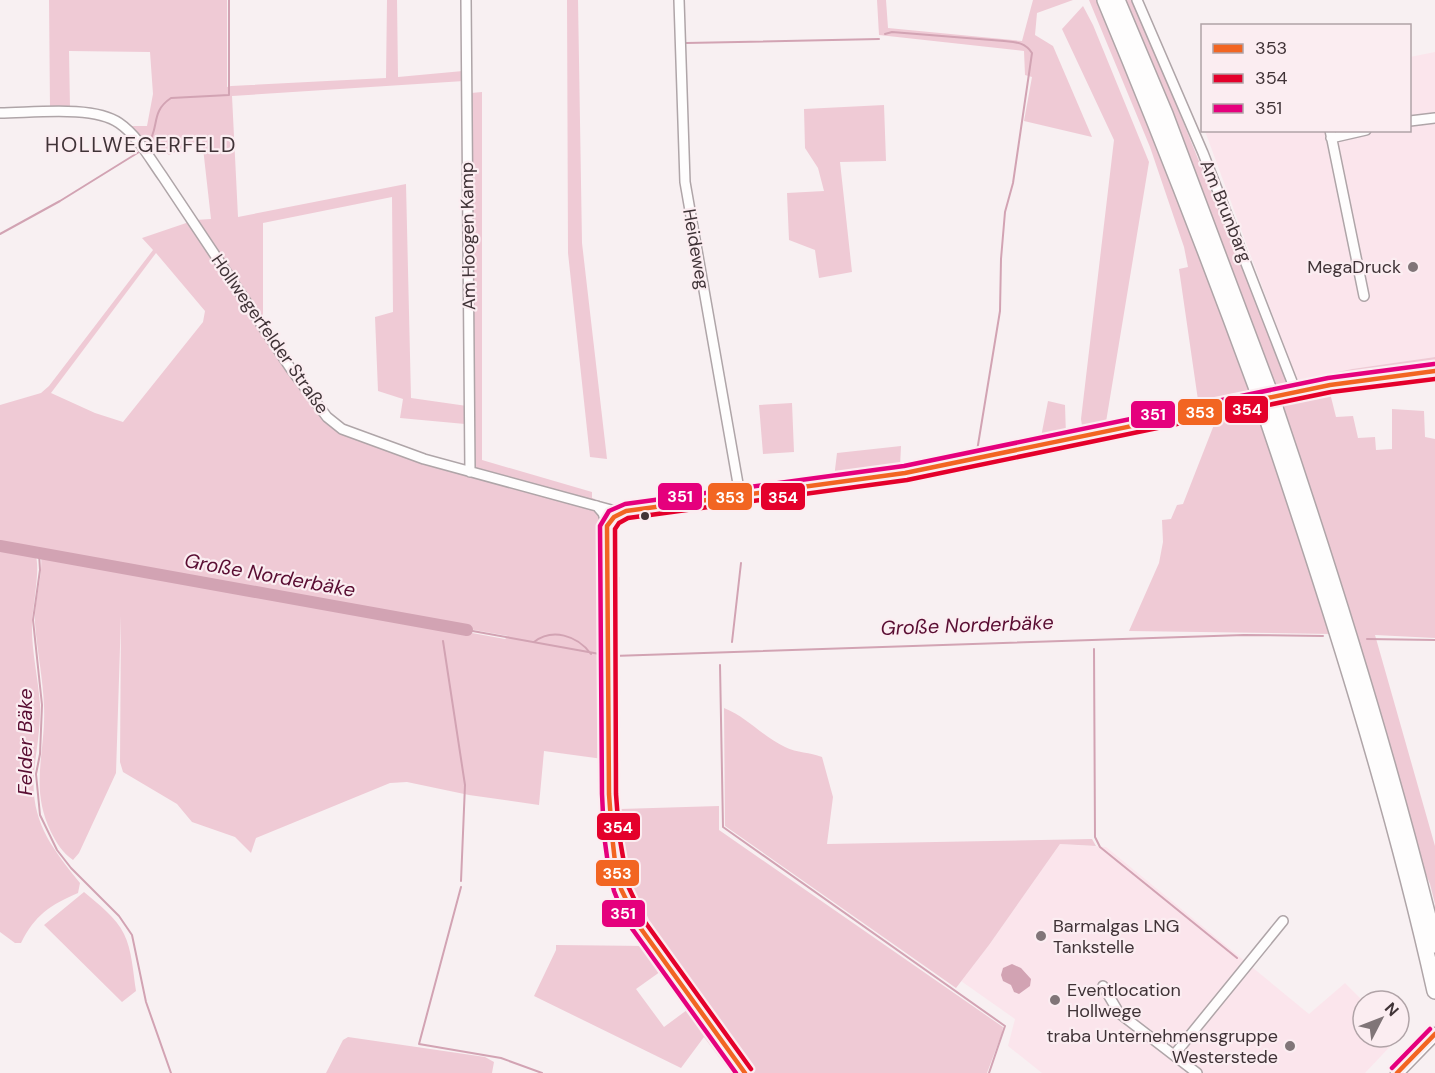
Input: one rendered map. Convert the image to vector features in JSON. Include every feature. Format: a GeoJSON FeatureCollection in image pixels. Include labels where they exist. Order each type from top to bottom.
{"type":"FeatureCollection","features":[{"type":"Feature","properties":{"kind":"highway"},"geometry":{"type":"LineString","coordinates":[[1105,0],[1263,389]]}},
{"type":"Feature","properties":{"kind":"highway"},"geometry":{"type":"LineString","coordinates":[[1117,0],[1199,200],[1270,409],[1315,526],[1369,701],[1416,866],[1435,945]]}},
{"type":"Feature","properties":{"kind":"highway"},"geometry":{"type":"LineString","coordinates":[[1270,409],[1358,702],[1435,991]]}},
{"type":"Feature","properties":{"kind":"main road"},"geometry":{"type":"LineString","coordinates":[[1397,1073],[1434,1035]]}},
{"type":"Feature","properties":{"kind":"street","name":"Am Hoogen Kamp"},"geometry":{"type":"LineString","coordinates":[[466,0],[470,472]]}},
{"type":"Feature","properties":{"kind":"street","name":"Heideweg"},"geometry":{"type":"LineString","coordinates":[[679,0],[685,182],[740,495]]}},
{"type":"Feature","properties":{"kind":"street","name":"Am Brunbarg"},"geometry":{"type":"LineString","coordinates":[[1137,0],[1207,163],[1296,392]]}},
{"type":"Feature","properties":{"kind":"street","name":"Hollwegerfelder Straße"},"geometry":{"type":"LineString","coordinates":[[0,113],[80,112],[107,117],[119,123],[144,150],[291,369],[327,417],[342,429],[424,459],[597,506],[626,511]]}},
{"type":"Feature","properties":{"kind":"street"},"geometry":{"type":"LineString","coordinates":[[1411,121],[1435,118]]}},
{"type":"Feature","properties":{"kind":"street"},"geometry":{"type":"LineString","coordinates":[[1348,132],[1331,134],[1364,296]]}},
{"type":"Feature","properties":{"kind":"street"},"geometry":{"type":"LineString","coordinates":[[607,526],[614,517],[626,511],[905,473],[1330,385],[1435,371]]}},
{"type":"Feature","properties":{"kind":"street"},"geometry":{"type":"LineString","coordinates":[[597,506],[603,513],[607,526],[609,794],[618,879],[639,926],[745,1073]]}},
{"type":"Feature","properties":{"kind":"street"},"geometry":{"type":"LineString","coordinates":[[1174,1055],[1282,921]]}},
{"type":"Feature","properties":{"kind":"street"},"geometry":{"type":"LineString","coordinates":[[1103,986],[1119,1013],[1197,1073]]}},
{"type":"Feature","properties":{"kind":"shaded area"},"geometry":{"type":"Polygon","coordinates":[[[49,0],[227,0],[227,87],[386,78],[387,0],[397,0],[398,77],[463,71],[464,81],[232,96],[238,217],[406,184],[411,398],[467,406],[465,424],[400,418],[403,399],[378,391],[375,317],[393,312],[392,197],[263,223],[263,320],[259,324],[343,432],[473,470],[471,93],[482,92],[482,460],[592,492],[592,498],[595,499],[593,509],[601,516],[603,524],[610,577],[620,577],[616,669],[620,809],[719,806],[719,830],[1003,1027],[987,1073],[731,1073],[704,1037],[681,1068],[534,996],[556,950],[556,945],[647,946],[631,926],[617,898],[603,844],[603,759],[544,751],[539,805],[469,795],[407,782],[390,783],[256,838],[251,853],[235,837],[192,822],[177,804],[123,772],[120,762],[121,616],[116,773],[79,853],[73,860],[60,848],[44,816],[40,785],[44,706],[35,623],[41,555],[505,639],[508,636],[0,545],[0,405],[41,393],[49,386],[153,250],[142,238],[195,220],[211,219],[202,139],[169,155],[159,147],[149,152],[130,126],[147,126],[153,94],[150,52],[69,51],[70,108],[50,109],[49,0]],[[156,253],[51,393],[95,413],[123,422],[203,322],[205,311],[156,253]],[[664,969],[636,989],[664,1027],[691,1007],[664,969]]]}},
{"type":"Feature","properties":{"kind":"shaded area"},"geometry":{"type":"Polygon","coordinates":[[[567,0],[578,0],[582,243],[607,459],[590,457],[568,253],[567,0]]]}},
{"type":"Feature","properties":{"kind":"shaded area"},"geometry":{"type":"Polygon","coordinates":[[[877,0],[886,0],[888,28],[1022,41],[1033,0],[1073,0],[1037,13],[1035,35],[1053,46],[1092,137],[1024,121],[1032,77],[1025,75],[1024,51],[879,35],[877,0]]]}},
{"type":"Feature","properties":{"kind":"shaded area"},"geometry":{"type":"Polygon","coordinates":[[[1089,0],[1098,0],[1205,263],[1331,634],[1129,631],[1159,563],[1163,542],[1162,520],[1171,519],[1177,505],[1183,504],[1219,412],[1218,404],[1199,407],[1179,269],[1188,267],[1184,247],[1150,147],[1089,0]]]}},
{"type":"Feature","properties":{"kind":"shaded area"},"geometry":{"type":"Polygon","coordinates":[[[1124,0],[1134,0],[1290,387],[1277,391],[1124,0]]]}},
{"type":"Feature","properties":{"kind":"shaded area"},"geometry":{"type":"Polygon","coordinates":[[[1083,6],[1093,25],[1149,162],[1105,428],[1083,433],[1081,419],[1114,140],[1062,29],[1083,6]]]}},
{"type":"Feature","properties":{"kind":"shaded area"},"geometry":{"type":"Polygon","coordinates":[[[1435,52],[1435,357],[1352,369],[1301,380],[1293,378],[1274,319],[1205,132],[1411,132],[1411,57],[1435,52]]]}},
{"type":"Feature","properties":{"kind":"shaded area"},"geometry":{"type":"Polygon","coordinates":[[[884,105],[886,161],[840,162],[852,272],[819,278],[815,250],[789,240],[787,193],[824,191],[818,168],[805,148],[804,109],[884,105]]]}},
{"type":"Feature","properties":{"kind":"shaded area"},"geometry":{"type":"Polygon","coordinates":[[[1435,357],[1435,368],[1307,385],[1301,380],[1352,369],[1435,357]]]}},
{"type":"Feature","properties":{"kind":"shaded area"},"geometry":{"type":"Polygon","coordinates":[[[1329,389],[1336,417],[1353,416],[1358,438],[1375,437],[1376,450],[1392,449],[1392,409],[1424,411],[1425,437],[1435,439],[1435,638],[1375,635],[1435,846],[1435,904],[1430,884],[1420,861],[1357,635],[1281,400],[1329,389]]]}},
{"type":"Feature","properties":{"kind":"shaded area"},"geometry":{"type":"Polygon","coordinates":[[[1048,401],[1065,405],[1066,436],[1040,442],[1048,401]]]}},
{"type":"Feature","properties":{"kind":"shaded area"},"geometry":{"type":"Polygon","coordinates":[[[792,403],[794,452],[763,454],[759,405],[792,403]]]}},
{"type":"Feature","properties":{"kind":"shaded area"},"geometry":{"type":"Polygon","coordinates":[[[901,446],[900,467],[834,478],[837,453],[901,446]]]}},
{"type":"Feature","properties":{"kind":"shaded area"},"geometry":{"type":"Polygon","coordinates":[[[0,548],[35,554],[37,559],[32,622],[40,704],[34,773],[36,806],[45,833],[60,858],[80,883],[78,893],[44,912],[26,933],[21,943],[15,943],[0,932],[0,548]]]}},
{"type":"Feature","properties":{"kind":"shaded area"},"geometry":{"type":"Polygon","coordinates":[[[724,708],[740,716],[785,747],[822,757],[833,797],[827,844],[1092,839],[1096,846],[1060,844],[956,988],[725,826],[724,708]]]}},
{"type":"Feature","properties":{"kind":"shaded area"},"geometry":{"type":"Polygon","coordinates":[[[1060,844],[1106,847],[1309,1014],[1345,983],[1351,989],[1351,1049],[1388,1049],[1365,1073],[1042,1073],[1008,1046],[1015,1019],[961,981],[1060,844]]]}},
{"type":"Feature","properties":{"kind":"shaded area"},"geometry":{"type":"Polygon","coordinates":[[[84,892],[112,916],[127,940],[136,991],[122,1002],[44,925],[84,892]]]}},
{"type":"Feature","properties":{"kind":"shaded area"},"geometry":{"type":"Polygon","coordinates":[[[1012,964],[1021,968],[1031,979],[1030,986],[1019,994],[1014,992],[1011,985],[1003,981],[1001,975],[1003,968],[1012,964]]]}},
{"type":"Feature","properties":{"kind":"shaded area"},"geometry":{"type":"Polygon","coordinates":[[[348,1037],[485,1057],[494,1062],[492,1073],[326,1073],[343,1040],[348,1037]]]}},
{"type":"Feature","properties":{"kind":"waterway"},"geometry":{"type":"LineString","coordinates":[[148,144],[152,138],[160,109],[171,98],[229,95],[229,0]]}},
{"type":"Feature","properties":{"kind":"waterway"},"geometry":{"type":"LineString","coordinates":[[885,34],[892,32],[1020,43],[1032,53],[1013,183],[1005,212],[1000,311],[977,451]]}},
{"type":"Feature","properties":{"kind":"waterway"},"geometry":{"type":"LineString","coordinates":[[686,43],[879,39]]}},
{"type":"Feature","properties":{"kind":"waterway"},"geometry":{"type":"LineString","coordinates":[[0,234],[60,201],[139,152]]}},
{"type":"Feature","properties":{"kind":"waterway","name":"Große Norderbäke"},"geometry":{"type":"LineString","coordinates":[[0,546],[467,630]]}},
{"type":"Feature","properties":{"kind":"waterway","name":"Felder Bäke"},"geometry":{"type":"LineString","coordinates":[[39,553],[40,570],[33,620],[42,705],[40,754],[36,774],[40,815],[57,850],[71,868],[119,916],[132,935],[146,1002],[171,1073]]}},
{"type":"Feature","properties":{"kind":"waterway"},"geometry":{"type":"LineString","coordinates":[[732,642],[741,563]]}},
{"type":"Feature","properties":{"kind":"waterway","name":"Große Norderbäke"},"geometry":{"type":"LineString","coordinates":[[467,630],[605,655]]}},
{"type":"Feature","properties":{"kind":"waterway","name":"Große Norderbäke"},"geometry":{"type":"LineString","coordinates":[[534,642],[549,635],[564,636],[579,642],[591,654]]}},
{"type":"Feature","properties":{"kind":"waterway","name":"Große Norderbäke"},"geometry":{"type":"LineString","coordinates":[[613,656],[1244,635],[1323,636]]}},
{"type":"Feature","properties":{"kind":"waterway","name":"Große Norderbäke"},"geometry":{"type":"LineString","coordinates":[[1367,639],[1435,640]]}},
{"type":"Feature","properties":{"kind":"waterway"},"geometry":{"type":"LineString","coordinates":[[443,641],[465,785],[461,881]]}},
{"type":"Feature","properties":{"kind":"waterway"},"geometry":{"type":"LineString","coordinates":[[1094,649],[1095,837],[1100,847],[1237,958]]}},
{"type":"Feature","properties":{"kind":"waterway"},"geometry":{"type":"LineString","coordinates":[[720,665],[723,827],[1005,1026],[989,1073]]}},
{"type":"Feature","properties":{"kind":"waterway"},"geometry":{"type":"LineString","coordinates":[[461,887],[419,1044],[501,1058],[542,1073]]}},
{"type":"Feature","properties":{"kind":"transit line","name":"351"},"geometry":{"type":"LineString","coordinates":[[736,1073],[633,930],[614,891],[604,835],[602,794],[600,526],[609,511],[625,504],[904,466],[1328,378],[1434,364]]}},
{"type":"Feature","properties":{"kind":"transit line","name":"353"},"geometry":{"type":"LineString","coordinates":[[745,1073],[639,926],[621,889],[615,862],[609,794],[607,526],[614,517],[626,511],[905,473],[1330,385],[1435,371]]}},
{"type":"Feature","properties":{"kind":"transit line","name":"354"},"geometry":{"type":"LineString","coordinates":[[751,1069],[645,922],[628,886],[619,834],[616,794],[615,529],[619,523],[628,518],[907,480],[1331,392],[1435,379]]}},
{"type":"Feature","properties":{"kind":"transit line","name":"351"},"geometry":{"type":"LineString","coordinates":[[1392,1068],[1430,1029]]}},
{"type":"Feature","properties":{"kind":"transit line","name":"353"},"geometry":{"type":"LineString","coordinates":[[1397,1073],[1435,1034]]}},
{"type":"Feature","properties":{"kind":"place","name":"MegaDruck"},"geometry":{"type":"Point","coordinates":[1413,267]}},
{"type":"Feature","properties":{"kind":"place","name":"Barmalgas LNG Tankstelle"},"geometry":{"type":"Point","coordinates":[1041,936]}},
{"type":"Feature","properties":{"kind":"place","name":"Eventlocation Hollwege"},"geometry":{"type":"Point","coordinates":[1055,1000]}},
{"type":"Feature","properties":{"kind":"place","name":"traba Unternehmensgruppe Westerstede"},"geometry":{"type":"Point","coordinates":[1290,1046]}},
{"type":"Feature","properties":{"kind":"district","name":"HOLLWEGERFELD"},"geometry":{"type":"Point","coordinates":[141,145]}}]}
